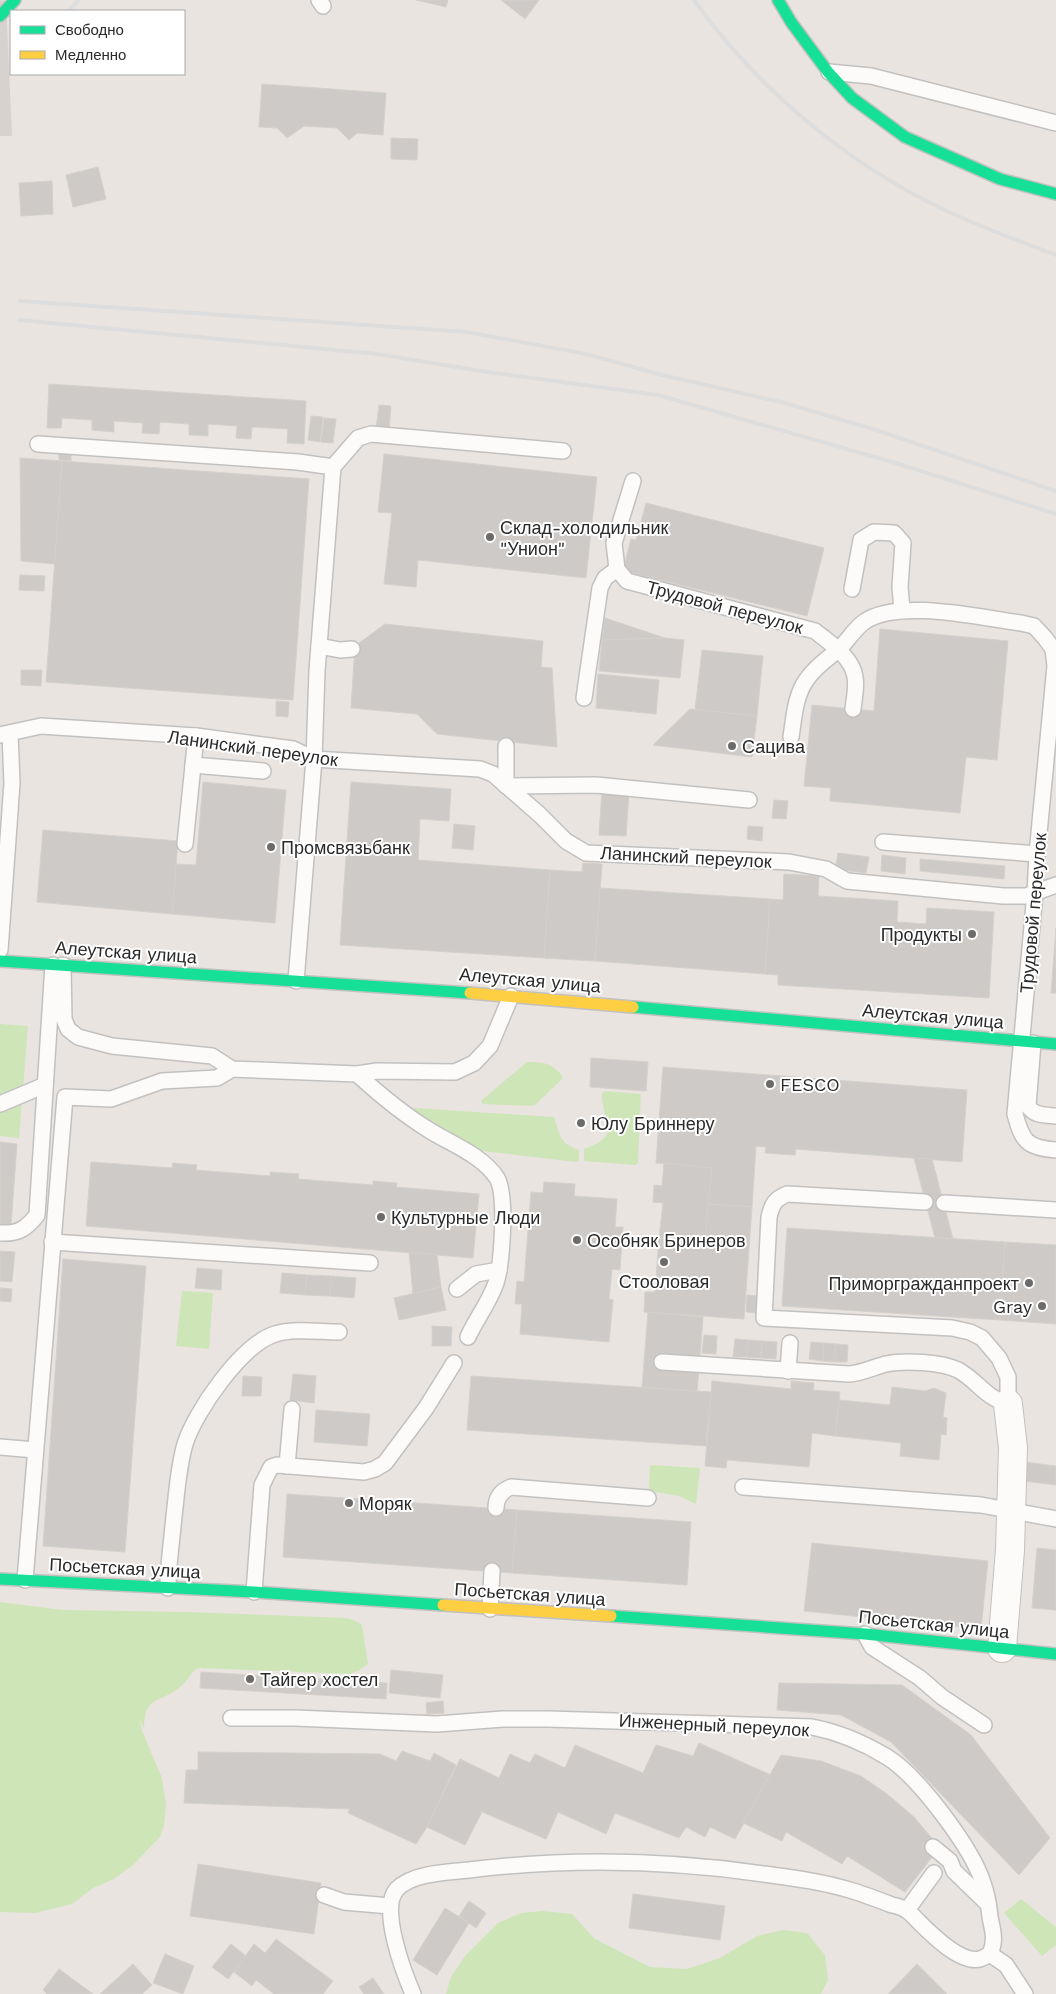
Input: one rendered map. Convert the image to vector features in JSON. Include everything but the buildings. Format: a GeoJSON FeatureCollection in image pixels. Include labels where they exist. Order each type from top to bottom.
{"type":"FeatureCollection","features":[{"type":"Feature","properties":{"kind":"street"},"geometry":{"type":"LineString","coordinates":[[0,16],[15,0]]}},
{"type":"Feature","properties":{"kind":"street"},"geometry":{"type":"LineString","coordinates":[[778,0],[791,22],[828,72],[852,98],[905,137],[1000,179],[1056,194]]}},
{"type":"Feature","properties":{"kind":"street","name":"Алеутская улица"},"geometry":{"type":"LineString","coordinates":[[0,961],[511,996],[1056,1044]]}},
{"type":"Feature","properties":{"kind":"street"},"geometry":{"type":"LineString","coordinates":[[1002,1648],[1010,1550],[1013,1448],[1008,1404]]}},
{"type":"Feature","properties":{"kind":"street","name":"Посьетская улица"},"geometry":{"type":"LineString","coordinates":[[0,1579],[254,1592],[865,1634],[1056,1654]]}},
{"type":"Feature","properties":{"kind":"lane"},"geometry":{"type":"LineString","coordinates":[[828,72],[871,76],[1056,124]]}},
{"type":"Feature","properties":{"kind":"lane"},"geometry":{"type":"LineString","coordinates":[[296,981],[314,759],[319,646],[333,467],[358,438],[371,434],[563,451]]}},
{"type":"Feature","properties":{"kind":"lane"},"geometry":{"type":"LineString","coordinates":[[38,444],[298,462],[333,467]]}},
{"type":"Feature","properties":{"kind":"lane"},"geometry":{"type":"LineString","coordinates":[[584,698],[600,588],[605,578],[617,569],[614,543],[633,481]]}},
{"type":"Feature","properties":{"kind":"lane"},"geometry":{"type":"LineString","coordinates":[[852,588],[861,540],[874,532],[894,533],[903,543],[900,587],[902,610]]}},
{"type":"Feature","properties":{"kind":"lane","name":"Трудовой переулок"},"geometry":{"type":"LineString","coordinates":[[617,569],[627,581],[815,631],[838,650],[863,622],[874,616],[914,609],[1034,626],[1053,649],[1055,666],[1051,761],[1036,854],[1036,893],[1027,1042],[1015,1114],[1021,1136],[1030,1144],[1043,1149],[1056,1150]]}},
{"type":"Feature","properties":{"kind":"lane"},"geometry":{"type":"LineString","coordinates":[[319,646],[340,650],[352,649]]}},
{"type":"Feature","properties":{"kind":"lane"},"geometry":{"type":"LineString","coordinates":[[792,737],[795,710],[806,679],[838,650],[852,665],[855,676],[852,709]]}},
{"type":"Feature","properties":{"kind":"lane","name":"Ланинский переулок"},"geometry":{"type":"LineString","coordinates":[[5,734],[41,726],[196,736],[293,749],[314,759],[480,769],[493,774],[540,815],[566,842],[586,853],[789,862],[826,869],[847,880],[1003,896],[1026,896],[1056,885]]}},
{"type":"Feature","properties":{"kind":"lane"},"geometry":{"type":"LineString","coordinates":[[0,950],[12,783],[5,734]]}},
{"type":"Feature","properties":{"kind":"lane"},"geometry":{"type":"LineString","coordinates":[[185,844],[196,736]]}},
{"type":"Feature","properties":{"kind":"lane"},"geometry":{"type":"LineString","coordinates":[[506,746],[506,786],[596,785],[749,800]]}},
{"type":"Feature","properties":{"kind":"lane"},"geometry":{"type":"LineString","coordinates":[[193,765],[263,771]]}},
{"type":"Feature","properties":{"kind":"lane"},"geometry":{"type":"LineString","coordinates":[[883,842],[1036,854]]}},
{"type":"Feature","properties":{"kind":"lane"},"geometry":{"type":"LineString","coordinates":[[58,965],[64,1019],[72,1034],[91,1042],[112,1046],[212,1056],[232,1069],[357,1074],[377,1071],[455,1072],[474,1063],[490,1046],[511,996]]}},
{"type":"Feature","properties":{"kind":"lane"},"geometry":{"type":"LineString","coordinates":[[0,1233],[12,1234],[26,1228],[37,1215],[45,1085],[58,965]]}},
{"type":"Feature","properties":{"kind":"lane"},"geometry":{"type":"LineString","coordinates":[[1027,1042],[1028,1106],[1039,1114],[1056,1116]]}},
{"type":"Feature","properties":{"kind":"lane"},"geometry":{"type":"LineString","coordinates":[[25,1580],[65,1098],[111,1099],[162,1081],[217,1078],[232,1069]]}},
{"type":"Feature","properties":{"kind":"lane"},"geometry":{"type":"LineString","coordinates":[[357,1074],[383,1098],[421,1125],[472,1155],[497,1179],[501,1190],[503,1208],[499,1270],[492,1294],[468,1337]]}},
{"type":"Feature","properties":{"kind":"lane"},"geometry":{"type":"LineString","coordinates":[[0,1104],[45,1085]]}},
{"type":"Feature","properties":{"kind":"lane"},"geometry":{"type":"LineString","coordinates":[[662,1362],[858,1374],[888,1364],[914,1362],[952,1367],[971,1377],[985,1394],[1008,1404],[1008,1377],[1000,1358],[982,1338],[970,1332],[952,1328],[764,1318],[769,1216],[772,1205],[777,1198],[788,1194],[925,1202]]}},
{"type":"Feature","properties":{"kind":"lane"},"geometry":{"type":"LineString","coordinates":[[944,1203],[1056,1210]]}},
{"type":"Feature","properties":{"kind":"lane"},"geometry":{"type":"LineString","coordinates":[[52,1242],[370,1263]]}},
{"type":"Feature","properties":{"kind":"lane"},"geometry":{"type":"LineString","coordinates":[[457,1289],[476,1274],[499,1270]]}},
{"type":"Feature","properties":{"kind":"lane"},"geometry":{"type":"LineString","coordinates":[[168,1588],[179,1471],[186,1443],[200,1415],[226,1374],[243,1356],[265,1339],[275,1334],[294,1331],[340,1332]]}},
{"type":"Feature","properties":{"kind":"lane"},"geometry":{"type":"LineString","coordinates":[[788,1371],[790,1343]]}},
{"type":"Feature","properties":{"kind":"lane"},"geometry":{"type":"LineString","coordinates":[[254,1592],[262,1486],[271,1467],[277,1465],[364,1472],[376,1469],[385,1463],[426,1408],[454,1364]]}},
{"type":"Feature","properties":{"kind":"lane"},"geometry":{"type":"LineString","coordinates":[[286,1466],[292,1409]]}},
{"type":"Feature","properties":{"kind":"lane"},"geometry":{"type":"LineString","coordinates":[[0,1447],[35,1450]]}},
{"type":"Feature","properties":{"kind":"lane"},"geometry":{"type":"LineString","coordinates":[[496,1508],[496,1500],[500,1494],[505,1489],[511,1487],[648,1498]]}},
{"type":"Feature","properties":{"kind":"lane"},"geometry":{"type":"LineString","coordinates":[[743,1487],[981,1506],[1056,1519]]}},
{"type":"Feature","properties":{"kind":"lane"},"geometry":{"type":"LineString","coordinates":[[490,1609],[492,1571]]}},
{"type":"Feature","properties":{"kind":"lane"},"geometry":{"type":"LineString","coordinates":[[865,1634],[872,1647],[920,1678],[942,1697],[984,1725]]}},
{"type":"Feature","properties":{"kind":"lane","name":"Инженерный переулок"},"geometry":{"type":"LineString","coordinates":[[231,1718],[295,1718],[437,1724],[503,1719],[566,1719],[812,1727],[836,1732],[887,1757],[915,1782],[956,1834],[973,1861],[984,1884],[994,1943],[990,1954]]}},
{"type":"Feature","properties":{"kind":"lane"},"geometry":{"type":"LineString","coordinates":[[933,1846],[950,1861],[954,1871],[988,1904]]}},
{"type":"Feature","properties":{"kind":"lane"},"geometry":{"type":"LineString","coordinates":[[413,1994],[403,1970],[390,1906],[396,1890],[407,1881],[431,1874],[509,1865],[608,1862],[720,1868],[811,1880],[852,1890],[907,1910],[952,1951],[978,1960],[990,1954],[1006,1965],[1025,1994]]}},
{"type":"Feature","properties":{"kind":"lane"},"geometry":{"type":"LineString","coordinates":[[907,1910],[934,1873]]}},
{"type":"Feature","properties":{"kind":"lane"},"geometry":{"type":"LineString","coordinates":[[324,1895],[344,1902],[390,1906]]}},
{"type":"Feature","properties":{"kind":"green space"},"geometry":{"type":"Polygon","coordinates":[[[0,1024],[28,1026],[19,1138],[0,1136],[0,1024]]]}},
{"type":"Feature","properties":{"kind":"green space"},"geometry":{"type":"Polygon","coordinates":[[[527,1062],[547,1064],[563,1077],[535,1105],[483,1104],[481,1102],[482,1100],[527,1062]]]}},
{"type":"Feature","properties":{"kind":"green space"},"geometry":{"type":"Polygon","coordinates":[[[606,1091],[641,1094],[638,1162],[636,1165],[584,1161],[584,1149],[597,1144],[607,1133],[608,1126],[602,1093],[606,1091]]]}},
{"type":"Feature","properties":{"kind":"green space"},"geometry":{"type":"Polygon","coordinates":[[[411,1109],[554,1117],[563,1141],[579,1150],[579,1160],[576,1162],[475,1150],[431,1126],[411,1109]]]}},
{"type":"Feature","properties":{"kind":"green space"},"geometry":{"type":"Polygon","coordinates":[[[182,1291],[213,1293],[209,1349],[176,1346],[182,1291]]]}},
{"type":"Feature","properties":{"kind":"green space"},"geometry":{"type":"Polygon","coordinates":[[[650,1465],[700,1468],[696,1504],[679,1496],[649,1491],[650,1465]]]}},
{"type":"Feature","properties":{"kind":"green space"},"geometry":{"type":"Polygon","coordinates":[[[0,1602],[63,1610],[188,1612],[347,1618],[362,1625],[368,1664],[350,1674],[198,1668],[179,1688],[150,1705],[145,1718],[144,1729],[139,1717],[142,1731],[162,1778],[166,1805],[164,1825],[160,1837],[133,1865],[114,1879],[93,1888],[72,1904],[35,1913],[0,1912],[0,1602]]]}},
{"type":"Feature","properties":{"kind":"green space"},"geometry":{"type":"Polygon","coordinates":[[[1021,1899],[1056,1927],[1056,1945],[1042,1956],[1004,1913],[1021,1899]]]}},
{"type":"Feature","properties":{"kind":"green space"},"geometry":{"type":"Polygon","coordinates":[[[543,1911],[572,1914],[595,1939],[650,1967],[687,1969],[720,1958],[757,1936],[783,1930],[807,1933],[825,1955],[828,1980],[821,1994],[446,1994],[451,1977],[465,1956],[498,1923],[521,1913],[543,1911]]]}},
{"type":"Feature","properties":{"kind":"shaded area"},"geometry":{"type":"Polygon","coordinates":[[[0,0],[6,1],[12,136],[0,136],[0,0]]]}},
{"type":"Feature","properties":{"kind":"railway"},"geometry":{"type":"LineString","coordinates":[[69,10],[79,0]]}},
{"type":"Feature","properties":{"kind":"railway"},"geometry":{"type":"LineString","coordinates":[[694,0],[716,30],[767,85],[795,111],[854,157],[885,178],[934,205],[985,228],[1056,255]]}},
{"type":"Feature","properties":{"kind":"railway"},"geometry":{"type":"LineString","coordinates":[[20,301],[467,332],[586,354],[662,375],[785,403],[876,430],[1056,491]]}},
{"type":"Feature","properties":{"kind":"railway"},"geometry":{"type":"LineString","coordinates":[[19,320],[377,354],[481,371],[658,395],[899,464],[1056,514]]}},
{"type":"Feature","properties":{"kind":"traffic: fast"},"geometry":{"type":"LineString","coordinates":[[0,16],[15,0]]}},
{"type":"Feature","properties":{"kind":"traffic: fast"},"geometry":{"type":"LineString","coordinates":[[778,0],[791,22],[828,72],[852,98],[905,137],[1000,179],[1056,194]]}},
{"type":"Feature","properties":{"kind":"traffic: fast"},"geometry":{"type":"LineString","coordinates":[[0,961],[470,993]]}},
{"type":"Feature","properties":{"kind":"traffic: fast"},"geometry":{"type":"LineString","coordinates":[[633,1007],[1056,1044]]}},
{"type":"Feature","properties":{"kind":"traffic: fast"},"geometry":{"type":"LineString","coordinates":[[0,1579],[254,1592],[443,1605]]}},
{"type":"Feature","properties":{"kind":"traffic: fast"},"geometry":{"type":"LineString","coordinates":[[611,1616],[865,1634],[1056,1654]]}},
{"type":"Feature","properties":{"kind":"traffic: slow"},"geometry":{"type":"LineString","coordinates":[[470,993],[633,1007]]}},
{"type":"Feature","properties":{"kind":"traffic: slow"},"geometry":{"type":"LineString","coordinates":[[443,1605],[611,1616]]}},
{"type":"Feature","properties":{"kind":"place","name":"Склад-холодильник \"Унион\""},"geometry":{"type":"Point","coordinates":[490,537]}},
{"type":"Feature","properties":{"kind":"place","name":"Сацива"},"geometry":{"type":"Point","coordinates":[732,746]}},
{"type":"Feature","properties":{"kind":"place","name":"Промсвязьбанк"},"geometry":{"type":"Point","coordinates":[271,847]}},
{"type":"Feature","properties":{"kind":"place","name":"Продукты"},"geometry":{"type":"Point","coordinates":[972,934]}},
{"type":"Feature","properties":{"kind":"place","name":"FESCO"},"geometry":{"type":"Point","coordinates":[770,1084]}},
{"type":"Feature","properties":{"kind":"place","name":"Юлу Бриннеру"},"geometry":{"type":"Point","coordinates":[581,1123]}},
{"type":"Feature","properties":{"kind":"place","name":"Культурные Люди"},"geometry":{"type":"Point","coordinates":[381,1217]}},
{"type":"Feature","properties":{"kind":"place","name":"Особняк Бринеров"},"geometry":{"type":"Point","coordinates":[577,1240]}},
{"type":"Feature","properties":{"kind":"place","name":"Стооловая"},"geometry":{"type":"Point","coordinates":[664,1262]}},
{"type":"Feature","properties":{"kind":"place","name":"Приморгражданпроект"},"geometry":{"type":"Point","coordinates":[1029,1283]}},
{"type":"Feature","properties":{"kind":"place","name":"Gray"},"geometry":{"type":"Point","coordinates":[1042,1306]}},
{"type":"Feature","properties":{"kind":"place","name":"Моряк"},"geometry":{"type":"Point","coordinates":[349,1503]}},
{"type":"Feature","properties":{"kind":"place","name":"Тайгер хостел"},"geometry":{"type":"Point","coordinates":[250,1679]}}]}
